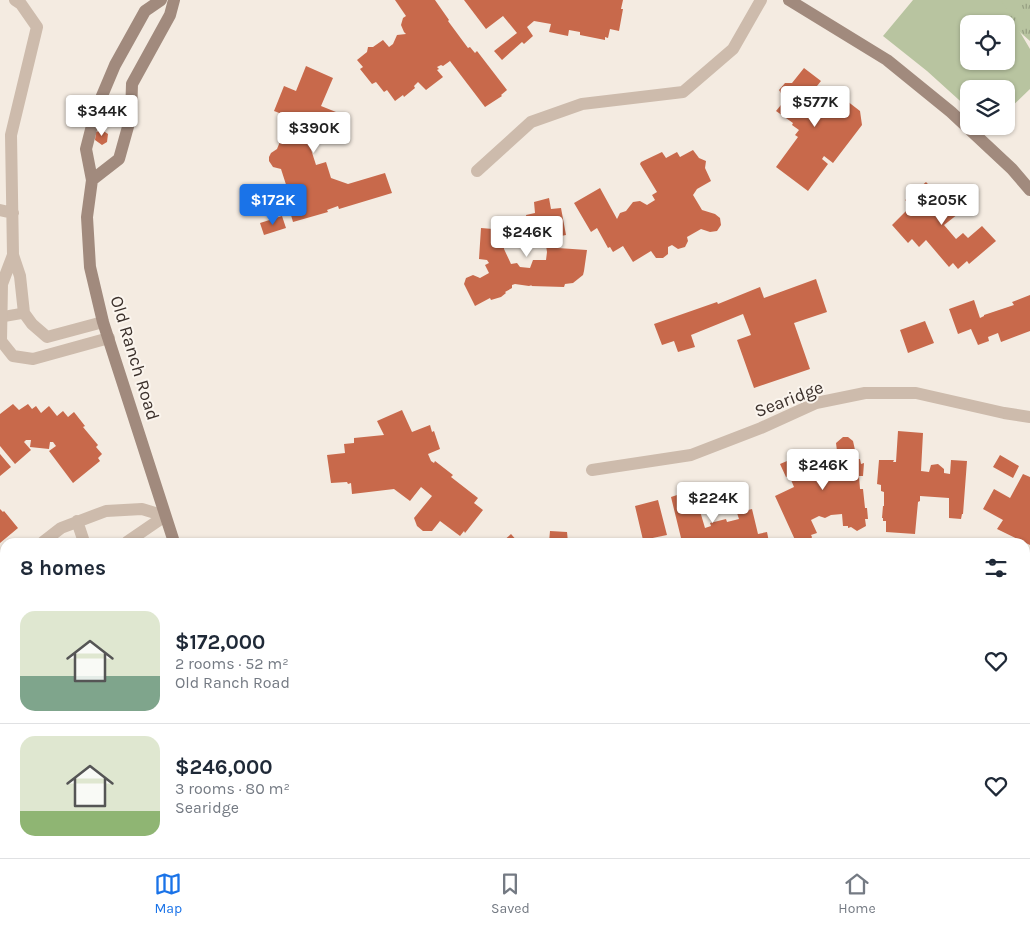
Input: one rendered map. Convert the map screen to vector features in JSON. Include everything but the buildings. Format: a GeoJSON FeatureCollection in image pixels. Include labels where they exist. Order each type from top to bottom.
{"type":"FeatureCollection","features":[{"type":"Feature","properties":{"kind":"street"},"geometry":{"type":"LineString","coordinates":[[15,0],[21,4],[37,27],[11,135],[13,255],[20,276],[24,313],[32,324],[47,337],[103,322]]}},
{"type":"Feature","properties":{"kind":"street","name":"Old Ranch Road"},"geometry":{"type":"LineString","coordinates":[[161,0],[145,11],[115,65],[96,110],[86,149],[92,180],[87,217],[90,267],[103,322],[173,538]]}},
{"type":"Feature","properties":{"kind":"street"},"geometry":{"type":"LineString","coordinates":[[92,180],[119,159],[131,116],[132,84],[170,15],[174,0]]}},
{"type":"Feature","properties":{"kind":"street"},"geometry":{"type":"LineString","coordinates":[[477,171],[531,122],[582,104],[683,92],[733,49],[760,0]]}},
{"type":"Feature","properties":{"kind":"street"},"geometry":{"type":"LineString","coordinates":[[789,0],[887,60],[951,112],[1012,170],[1030,190]]}},
{"type":"Feature","properties":{"kind":"street"},"geometry":{"type":"LineString","coordinates":[[0,210],[13,213]]}},
{"type":"Feature","properties":{"kind":"street"},"geometry":{"type":"LineString","coordinates":[[13,255],[2,284],[0,341],[13,356],[33,359],[109,338]]}},
{"type":"Feature","properties":{"kind":"street","name":"Searidge"},"geometry":{"type":"LineString","coordinates":[[592,470],[690,455],[761,428],[816,404],[865,393],[916,392],[1004,413],[1030,417]]}},
{"type":"Feature","properties":{"kind":"street"},"geometry":{"type":"LineString","coordinates":[[52,538],[61,528],[106,511],[142,509],[166,516]]}},
{"type":"Feature","properties":{"kind":"street"},"geometry":{"type":"LineString","coordinates":[[133,538],[166,516]]}},
{"type":"Feature","properties":{"kind":"street"},"geometry":{"type":"LineString","coordinates":[[77,521],[83,538]]}},
{"type":"Feature","properties":{"kind":"lane"},"geometry":{"type":"LineString","coordinates":[[1,316],[24,313]]}},
{"type":"Feature","properties":{"kind":"green space"},"geometry":{"type":"Polygon","coordinates":[[[913,0],[1001,0],[1010,15],[960,15],[960,70],[1015,70],[1015,24],[1030,49],[1030,89],[1015,103],[1015,80],[960,80],[960,101],[927,71],[883,36],[913,0]]]}},
{"type":"Feature","properties":{"kind":"green space"},"geometry":{"type":"Polygon","coordinates":[[[983,0],[1030,0],[1030,41],[1015,28],[1015,15],[1000,15],[983,0]]]}}]}
